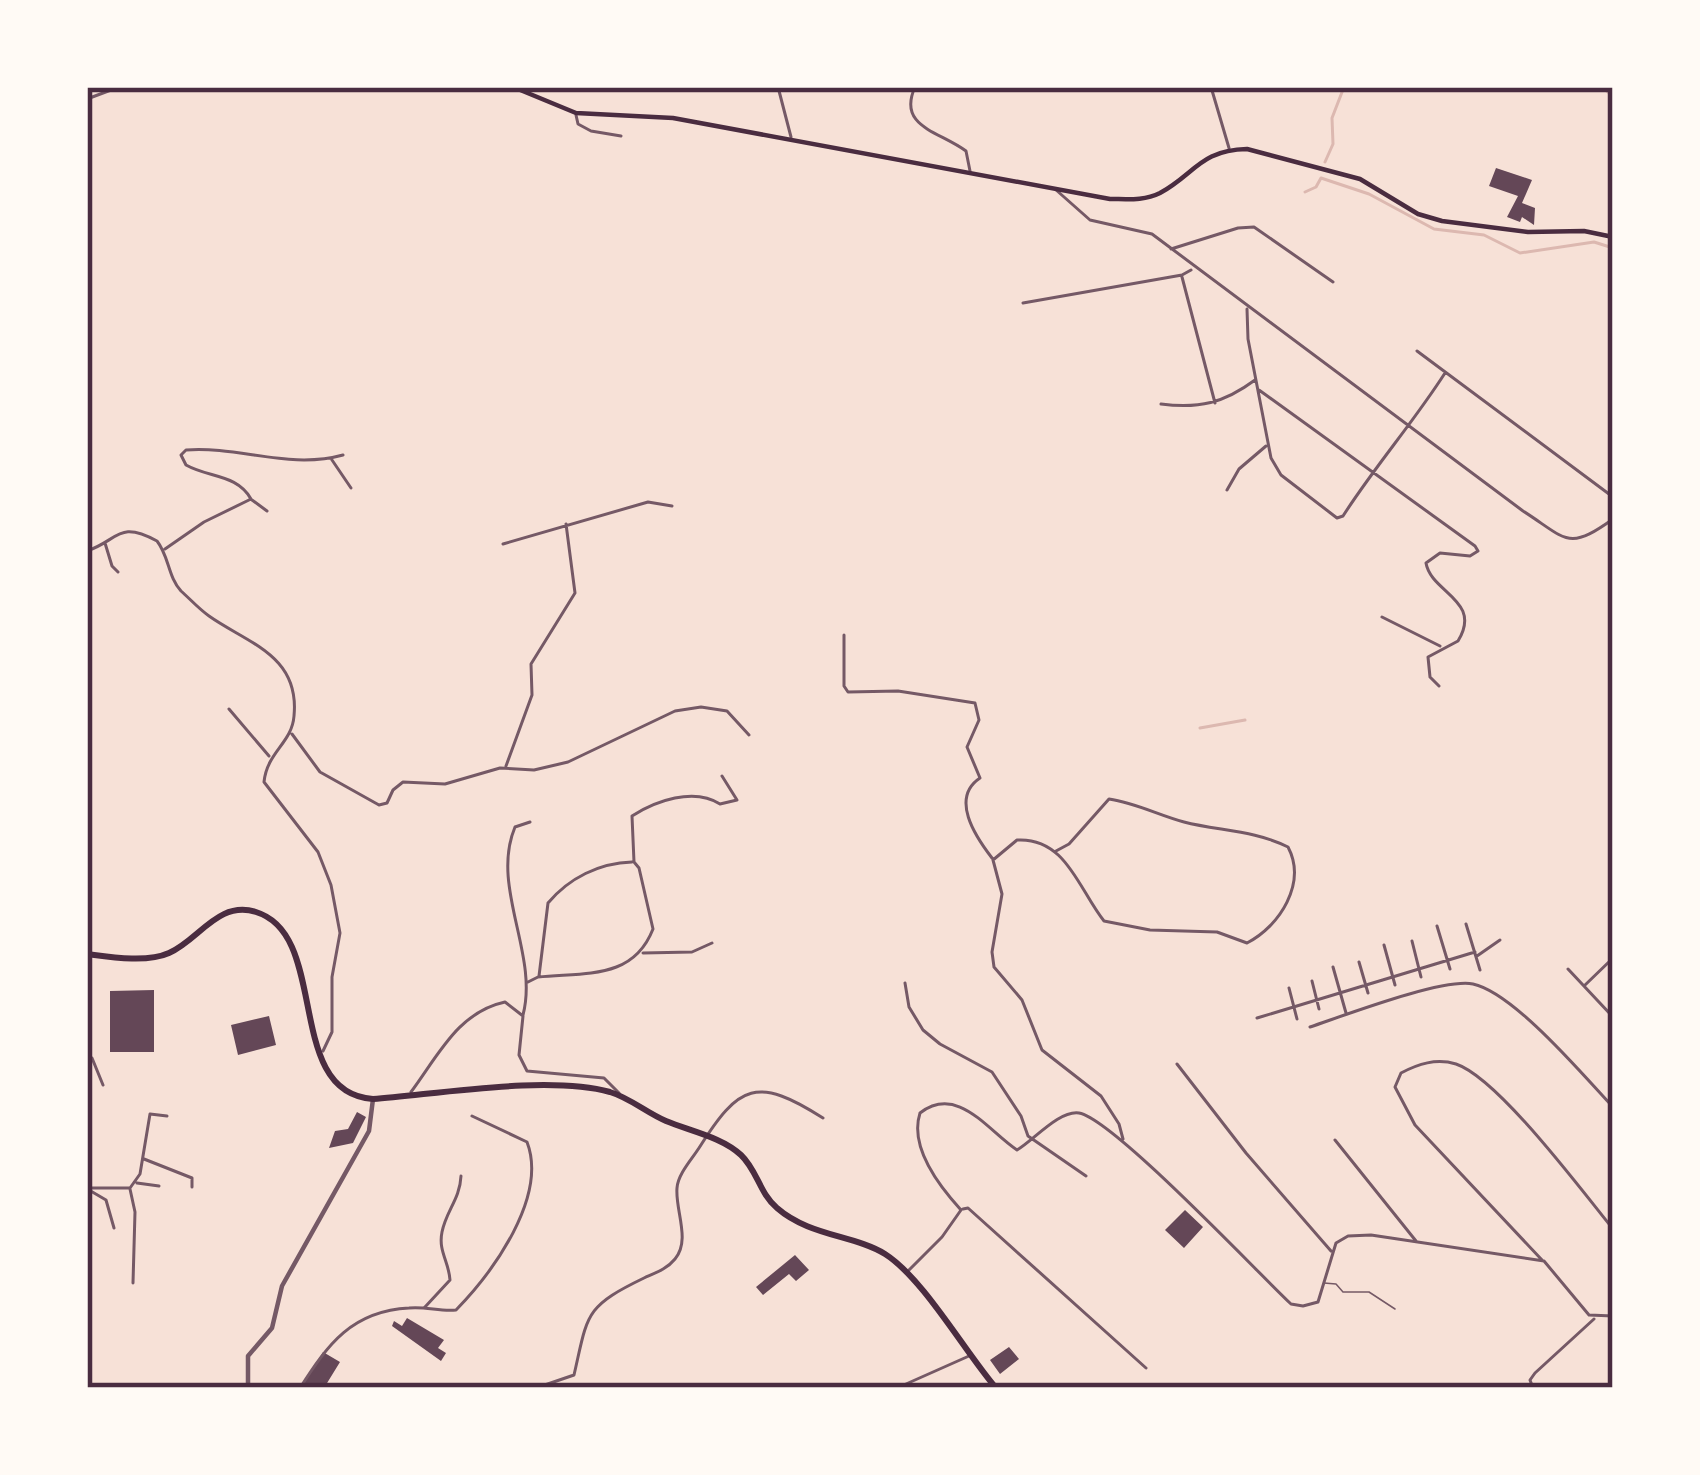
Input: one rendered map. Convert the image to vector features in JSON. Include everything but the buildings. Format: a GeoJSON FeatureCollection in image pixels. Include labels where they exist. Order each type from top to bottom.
{"type":"FeatureCollection","features":[{"type":"Feature","properties":{"kind":"highway"},"geometry":{"type":"LineString","coordinates":[[87,830],[87,865]]}},
{"type":"Feature","properties":{"kind":"highway"},"geometry":{"type":"LineString","coordinates":[[87,954],[158,957],[172,952],[221,914],[244,909],[261,913],[279,924],[289,940],[321,1054],[344,1092],[373,1099],[549,1086],[585,1087],[621,1096],[740,1155],[774,1207],[792,1219],[885,1254],[906,1272],[996,1388]]}},
{"type":"Feature","properties":{"kind":"main road"},"geometry":{"type":"LineString","coordinates":[[514,87],[576,113],[673,118],[1110,199],[1143,199],[1160,193],[1202,159],[1229,149],[1246,149],[1360,178],[1418,214],[1442,221],[1474,228],[1584,231],[1613,237]]}},
{"type":"Feature","properties":{"kind":"street"},"geometry":{"type":"LineString","coordinates":[[87,99],[119,87]]}},
{"type":"Feature","properties":{"kind":"street"},"geometry":{"type":"LineString","coordinates":[[778,87],[794,142]]}},
{"type":"Feature","properties":{"kind":"street"},"geometry":{"type":"LineString","coordinates":[[916,87],[909,108],[914,120],[963,148],[970,173]]}},
{"type":"Feature","properties":{"kind":"street"},"geometry":{"type":"LineString","coordinates":[[1211,87],[1229,149]]}},
{"type":"Feature","properties":{"kind":"street"},"geometry":{"type":"LineString","coordinates":[[576,113],[578,124],[586,129],[621,136]]}},
{"type":"Feature","properties":{"kind":"street"},"geometry":{"type":"LineString","coordinates":[[1054,188],[1090,220],[1144,230],[1568,540],[1582,539],[1613,519]]}},
{"type":"Feature","properties":{"kind":"street"},"geometry":{"type":"LineString","coordinates":[[1170,249],[1255,227],[1333,283]]}},
{"type":"Feature","properties":{"kind":"street"},"geometry":{"type":"LineString","coordinates":[[1022,303],[1182,275],[1193,268]]}},
{"type":"Feature","properties":{"kind":"street"},"geometry":{"type":"LineString","coordinates":[[1182,275],[1215,403]]}},
{"type":"Feature","properties":{"kind":"street"},"geometry":{"type":"LineString","coordinates":[[1247,307],[1248,339],[1268,445],[1282,475],[1337,518],[1412,425],[1445,373]]}},
{"type":"Feature","properties":{"kind":"street"},"geometry":{"type":"LineString","coordinates":[[1417,351],[1613,497]]}},
{"type":"Feature","properties":{"kind":"street"},"geometry":{"type":"LineString","coordinates":[[1161,404],[1215,403],[1256,379]]}},
{"type":"Feature","properties":{"kind":"street"},"geometry":{"type":"LineString","coordinates":[[1258,390],[1478,550],[1470,556],[1433,555],[1426,563],[1427,573],[1455,598],[1463,616],[1462,636],[1428,657],[1428,668],[1439,686]]}},
{"type":"Feature","properties":{"kind":"street"},"geometry":{"type":"LineString","coordinates":[[1227,490],[1239,470],[1268,445]]}},
{"type":"Feature","properties":{"kind":"street"},"geometry":{"type":"LineString","coordinates":[[268,511],[234,481],[186,465],[182,452],[217,448],[293,463],[343,455]]}},
{"type":"Feature","properties":{"kind":"street"},"geometry":{"type":"LineString","coordinates":[[331,458],[351,488]]}},
{"type":"Feature","properties":{"kind":"street"},"geometry":{"type":"LineString","coordinates":[[164,550],[204,522],[251,499]]}},
{"type":"Feature","properties":{"kind":"street"},"geometry":{"type":"LineString","coordinates":[[503,544],[648,502],[672,506]]}},
{"type":"Feature","properties":{"kind":"street"},"geometry":{"type":"LineString","coordinates":[[506,768],[532,695],[532,664],[575,593],[566,524]]}},
{"type":"Feature","properties":{"kind":"street"},"geometry":{"type":"LineString","coordinates":[[87,551],[121,531],[157,541],[180,589],[206,614],[259,643],[279,666],[294,701],[291,733],[270,757],[266,789],[298,824],[325,866],[340,933],[332,977],[332,1032],[321,1054]]}},
{"type":"Feature","properties":{"kind":"street"},"geometry":{"type":"LineString","coordinates":[[104,541],[118,572]]}},
{"type":"Feature","properties":{"kind":"street"},"geometry":{"type":"LineString","coordinates":[[1382,617],[1441,647]]}},
{"type":"Feature","properties":{"kind":"street"},"geometry":{"type":"LineString","coordinates":[[844,635],[848,692],[898,691],[975,703],[979,720],[968,747],[980,778],[970,784],[964,803],[971,829],[993,860],[1002,894],[992,960],[1022,1000],[1042,1050],[1101,1096],[1123,1140]]}},
{"type":"Feature","properties":{"kind":"street"},"geometry":{"type":"LineString","coordinates":[[291,733],[320,772],[379,805],[387,803],[403,782],[445,784],[506,768],[534,770],[568,762],[688,708],[728,711],[749,735]]}},
{"type":"Feature","properties":{"kind":"street"},"geometry":{"type":"LineString","coordinates":[[229,709],[270,757]]}},
{"type":"Feature","properties":{"kind":"street"},"geometry":{"type":"LineString","coordinates":[[529,982],[538,977],[611,970],[642,953],[653,929],[634,862],[634,812],[685,795],[720,804],[737,800],[722,776]]}},
{"type":"Feature","properties":{"kind":"street"},"geometry":{"type":"LineString","coordinates":[[993,860],[1017,840],[1045,844],[1056,851],[1104,921],[1150,930],[1217,932],[1247,943],[1281,914],[1294,871],[1292,852],[1270,839],[1184,822],[1109,799],[1069,844],[1056,851]]}},
{"type":"Feature","properties":{"kind":"street"},"geometry":{"type":"LineString","coordinates":[[530,822],[515,826],[510,860],[529,982],[519,1055],[527,1071],[604,1078],[621,1096]]}},
{"type":"Feature","properties":{"kind":"street"},"geometry":{"type":"LineString","coordinates":[[538,977],[546,912],[555,894],[590,871],[634,862]]}},
{"type":"Feature","properties":{"kind":"street"},"geometry":{"type":"LineString","coordinates":[[1466,923],[1480,970]]}},
{"type":"Feature","properties":{"kind":"street"},"geometry":{"type":"LineString","coordinates":[[1437,926],[1450,969]]}},
{"type":"Feature","properties":{"kind":"street"},"geometry":{"type":"LineString","coordinates":[[1257,1018],[1476,954],[1500,940]]}},
{"type":"Feature","properties":{"kind":"street"},"geometry":{"type":"LineString","coordinates":[[1412,941],[1421,977]]}},
{"type":"Feature","properties":{"kind":"street"},"geometry":{"type":"LineString","coordinates":[[642,953],[673,955],[712,943]]}},
{"type":"Feature","properties":{"kind":"street"},"geometry":{"type":"LineString","coordinates":[[1384,945],[1395,985]]}},
{"type":"Feature","properties":{"kind":"street"},"geometry":{"type":"LineString","coordinates":[[1584,986],[1613,958]]}},
{"type":"Feature","properties":{"kind":"street"},"geometry":{"type":"LineString","coordinates":[[1359,962],[1368,993]]}},
{"type":"Feature","properties":{"kind":"street"},"geometry":{"type":"LineString","coordinates":[[1333,967],[1346,1015]]}},
{"type":"Feature","properties":{"kind":"street"},"geometry":{"type":"LineString","coordinates":[[1568,969],[1612,1012]]}},
{"type":"Feature","properties":{"kind":"street"},"geometry":{"type":"LineString","coordinates":[[1312,981],[1319,1009]]}},
{"type":"Feature","properties":{"kind":"street"},"geometry":{"type":"LineString","coordinates":[[905,983],[908,1005],[923,1030],[992,1072],[1032,1140],[1086,1176]]}},
{"type":"Feature","properties":{"kind":"street"},"geometry":{"type":"LineString","coordinates":[[1310,1027],[1448,986],[1473,984],[1502,999],[1532,1024],[1613,1107]]}},
{"type":"Feature","properties":{"kind":"street"},"geometry":{"type":"LineString","coordinates":[[1289,988],[1297,1018]]}},
{"type":"Feature","properties":{"kind":"street"},"geometry":{"type":"LineString","coordinates":[[410,1094],[469,1017],[506,1002],[523,1016]]}},
{"type":"Feature","properties":{"kind":"street"},"geometry":{"type":"LineString","coordinates":[[87,1059],[92,1058],[103,1085]]}},
{"type":"Feature","properties":{"kind":"street"},"geometry":{"type":"LineString","coordinates":[[1613,1229],[1473,1072],[1437,1061],[1401,1073],[1395,1087],[1415,1125],[1544,1261],[1589,1316],[1613,1316]]}},
{"type":"Feature","properties":{"kind":"street"},"geometry":{"type":"LineString","coordinates":[[1177,1064],[1331,1251]]}},
{"type":"Feature","properties":{"kind":"street"},"geometry":{"type":"LineString","coordinates":[[536,1388],[574,1375],[581,1333],[603,1300],[662,1270],[679,1255],[676,1186],[732,1102],[765,1091],[781,1094],[823,1118]]}},
{"type":"Feature","properties":{"kind":"street"},"geometry":{"type":"LineString","coordinates":[[248,1388],[248,1356],[272,1328],[282,1286],[369,1131],[373,1099]]}},
{"type":"Feature","properties":{"kind":"street"},"geometry":{"type":"LineString","coordinates":[[961,1210],[921,1153],[917,1121],[930,1106],[956,1104],[1017,1150],[1077,1113],[1123,1140],[1291,1304],[1315,1304],[1336,1243],[1359,1235],[1544,1261]]}},
{"type":"Feature","properties":{"kind":"street"},"geometry":{"type":"LineString","coordinates":[[87,1188],[130,1188],[142,1159],[150,1114],[167,1116]]}},
{"type":"Feature","properties":{"kind":"street"},"geometry":{"type":"LineString","coordinates":[[301,1388],[333,1338],[395,1310],[450,1312],[460,1307],[523,1219],[534,1161],[527,1142],[472,1116]]}},
{"type":"Feature","properties":{"kind":"street"},"geometry":{"type":"LineString","coordinates":[[1335,1140],[1417,1243]]}},
{"type":"Feature","properties":{"kind":"street"},"geometry":{"type":"LineString","coordinates":[[142,1159],[192,1178],[192,1187]]}},
{"type":"Feature","properties":{"kind":"street"},"geometry":{"type":"LineString","coordinates":[[423,1308],[450,1280],[442,1230],[460,1193],[461,1176]]}},
{"type":"Feature","properties":{"kind":"street"},"geometry":{"type":"LineString","coordinates":[[135,1183],[159,1186]]}},
{"type":"Feature","properties":{"kind":"street"},"geometry":{"type":"LineString","coordinates":[[87,1188],[106,1200],[114,1228]]}},
{"type":"Feature","properties":{"kind":"street"},"geometry":{"type":"LineString","coordinates":[[130,1188],[135,1213],[133,1283]]}},
{"type":"Feature","properties":{"kind":"street"},"geometry":{"type":"LineString","coordinates":[[906,1272],[942,1237],[961,1210],[968,1208],[1146,1368]]}},
{"type":"Feature","properties":{"kind":"street"},"geometry":{"type":"LineString","coordinates":[[1533,1388],[1530,1380],[1535,1373],[1595,1318]]}},
{"type":"Feature","properties":{"kind":"street"},"geometry":{"type":"LineString","coordinates":[[897,1388],[970,1355]]}},
{"type":"Feature","properties":{"kind":"lane"},"geometry":{"type":"LineString","coordinates":[[1324,1283],[1336,1284],[1343,1292],[1369,1292],[1395,1309]]}},
{"type":"Feature","properties":{"kind":"waterway"},"geometry":{"type":"LineString","coordinates":[[1325,162],[1333,144],[1332,118],[1344,87]]}},
{"type":"Feature","properties":{"kind":"waterway"},"geometry":{"type":"LineString","coordinates":[[1305,192],[1321,178],[1369,194],[1434,229],[1484,235],[1520,253],[1594,242],[1613,248]]}},
{"type":"Feature","properties":{"kind":"waterway"},"geometry":{"type":"LineString","coordinates":[[1200,728],[1245,720]]}}]}
